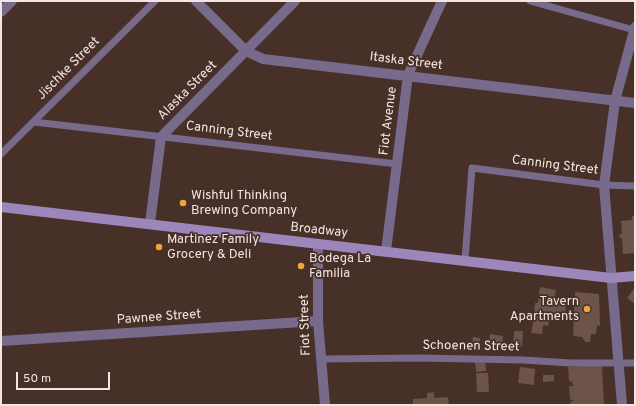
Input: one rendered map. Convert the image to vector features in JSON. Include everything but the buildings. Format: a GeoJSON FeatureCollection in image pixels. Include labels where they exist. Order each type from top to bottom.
{"type":"FeatureCollection","features":[{"type":"Feature","properties":{"kind":"main road","name":"Broadway"},"geometry":{"type":"LineString","coordinates":[[1,207],[150,223],[611,278],[635,276]]}},
{"type":"Feature","properties":{"kind":"street"},"geometry":{"type":"LineString","coordinates":[[1,12],[12,1]]}},
{"type":"Feature","properties":{"kind":"street","name":"Itaska Street"},"geometry":{"type":"LineString","coordinates":[[196,1],[246,51],[263,58],[635,103]]}},
{"type":"Feature","properties":{"kind":"street","name":"Alaska Street"},"geometry":{"type":"LineString","coordinates":[[150,223],[161,137],[295,1]]}},
{"type":"Feature","properties":{"kind":"street","name":"Fiot Avenue"},"geometry":{"type":"LineString","coordinates":[[386,251],[408,75],[442,1]]}},
{"type":"Feature","properties":{"kind":"street"},"geometry":{"type":"LineString","coordinates":[[622,405],[620,364],[611,278],[610,235],[604,184],[616,101],[635,29]]}},
{"type":"Feature","properties":{"kind":"street","name":"Fiot Street"},"geometry":{"type":"LineString","coordinates":[[318,244],[318,321],[325,405]]}},
{"type":"Feature","properties":{"kind":"street","name":"Pawnee Street"},"geometry":{"type":"LineString","coordinates":[[1,341],[318,321]]}},
{"type":"Feature","properties":{"kind":"lane","name":"Jischke Street"},"geometry":{"type":"LineString","coordinates":[[1,154],[155,1]]}},
{"type":"Feature","properties":{"kind":"lane"},"geometry":{"type":"LineString","coordinates":[[530,1],[635,29]]}},
{"type":"Feature","properties":{"kind":"lane","name":"Canning Street"},"geometry":{"type":"LineString","coordinates":[[34,122],[397,164]]}},
{"type":"Feature","properties":{"kind":"lane","name":"Canning Street"},"geometry":{"type":"LineString","coordinates":[[465,260],[472,168],[604,184],[635,186]]}},
{"type":"Feature","properties":{"kind":"lane","name":"Schoenen Street"},"geometry":{"type":"LineString","coordinates":[[321,359],[418,358],[620,364]]}},
{"type":"Feature","properties":{"kind":"lane"},"geometry":{"type":"LineString","coordinates":[[620,364],[635,363]]}},
{"type":"Feature","properties":{"kind":"place","name":"Wishful Thinking Brewing Company"},"geometry":{"type":"Point","coordinates":[183,203]}},
{"type":"Feature","properties":{"kind":"place","name":"Martinez Family Grocery & Deli"},"geometry":{"type":"Point","coordinates":[159,247]}},
{"type":"Feature","properties":{"kind":"place","name":"Bodega La Familia"},"geometry":{"type":"Point","coordinates":[301,266]}},
{"type":"Feature","properties":{"kind":"place","name":"Tavern Apartments"},"geometry":{"type":"Point","coordinates":[587,309]}}]}
